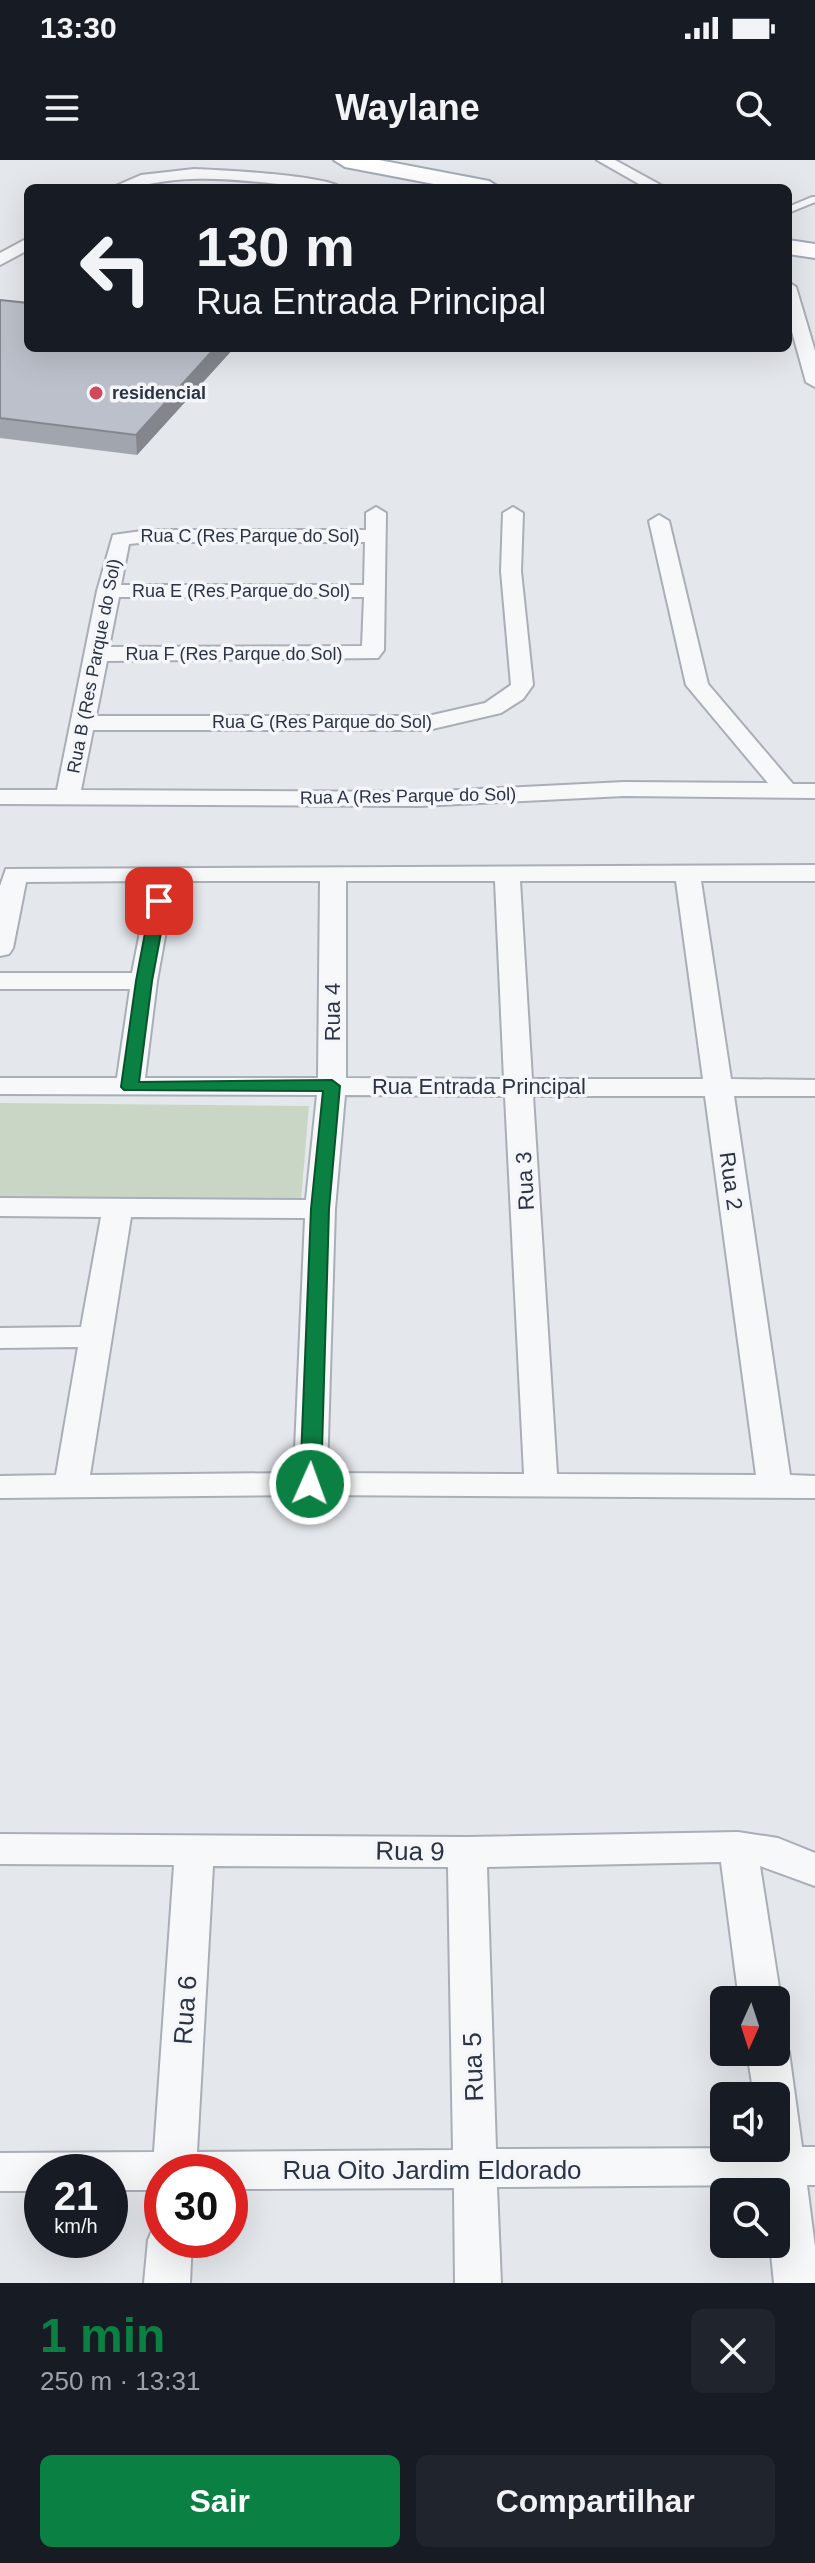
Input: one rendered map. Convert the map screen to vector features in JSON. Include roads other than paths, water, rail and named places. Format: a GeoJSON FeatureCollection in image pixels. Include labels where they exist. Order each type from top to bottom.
{"type":"FeatureCollection","features":[{"type":"Feature","properties":{"kind":"main road"},"geometry":{"type":"LineString","coordinates":[[345,160],[468,184]]}},
{"type":"Feature","properties":{"kind":"main road"},"geometry":{"type":"LineString","coordinates":[[792,248],[815,251]]}},
{"type":"Feature","properties":{"kind":"street"},"geometry":{"type":"LineString","coordinates":[[604,160],[650,184]]}},
{"type":"Feature","properties":{"kind":"street"},"geometry":{"type":"LineString","coordinates":[[127,184],[145,175],[181,172],[296,184]]}},
{"type":"Feature","properties":{"kind":"street"},"geometry":{"type":"LineString","coordinates":[[0,260],[24,245]]}},
{"type":"Feature","properties":{"kind":"street"},"geometry":{"type":"LineString","coordinates":[[792,301],[815,382]]}},
{"type":"Feature","properties":{"kind":"street"},"geometry":{"type":"LineString","coordinates":[[373,591],[376,513]]}},
{"type":"Feature","properties":{"kind":"street","name":"Rua G (Res Parque do Sol)"},"geometry":{"type":"LineString","coordinates":[[84,723],[428,723],[468,716],[509,700],[522,685],[511,571],[513,513]]}},
{"type":"Feature","properties":{"kind":"street"},"geometry":{"type":"LineString","coordinates":[[659,521],[697,685],[785,789]]}},
{"type":"Feature","properties":{"kind":"street","name":"Rua C (Res Parque do Sol)"},"geometry":{"type":"LineString","coordinates":[[124,537],[375,536]]}},
{"type":"Feature","properties":{"kind":"street","name":"Rua B (Res Parque do Sol)"},"geometry":{"type":"LineString","coordinates":[[68,797],[108,591],[119,541],[124,537]]}},
{"type":"Feature","properties":{"kind":"street","name":"Rua E (Res Parque do Sol)"},"geometry":{"type":"LineString","coordinates":[[108,591],[373,591]]}},
{"type":"Feature","properties":{"kind":"street","name":"Rua F (Res Parque do Sol)"},"geometry":{"type":"LineString","coordinates":[[98,654],[370,653],[373,650],[373,591]]}},
{"type":"Feature","properties":{"kind":"street","name":"Rua A (Res Parque do Sol)"},"geometry":{"type":"LineString","coordinates":[[0,797],[420,799],[624,789],[815,791]]}},
{"type":"Feature","properties":{"kind":"street"},"geometry":{"type":"LineString","coordinates":[[0,948],[15,874],[815,873]]}},
{"type":"Feature","properties":{"kind":"street"},"geometry":{"type":"LineString","coordinates":[[130,1087],[144,981],[164,875]]}},
{"type":"Feature","properties":{"kind":"street","name":"Rua 3"},"geometry":{"type":"LineString","coordinates":[[507,875],[541,1486]]}},
{"type":"Feature","properties":{"kind":"street","name":"Rua 2"},"geometry":{"type":"LineString","coordinates":[[688,875],[775,1488]]}},
{"type":"Feature","properties":{"kind":"street","name":"Rua 4"},"geometry":{"type":"LineString","coordinates":[[310,1484],[320,1209],[332,1086],[333,876]]}},
{"type":"Feature","properties":{"kind":"street"},"geometry":{"type":"LineString","coordinates":[[0,981],[144,981]]}},
{"type":"Feature","properties":{"kind":"street","name":"Rua Entrada Principal"},"geometry":{"type":"LineString","coordinates":[[0,1086],[815,1088]]}},
{"type":"Feature","properties":{"kind":"street"},"geometry":{"type":"LineString","coordinates":[[0,1207],[320,1209]]}},
{"type":"Feature","properties":{"kind":"street"},"geometry":{"type":"LineString","coordinates":[[71,1485],[117,1208]]}},
{"type":"Feature","properties":{"kind":"street"},"geometry":{"type":"LineString","coordinates":[[0,1338],[94,1337]]}},
{"type":"Feature","properties":{"kind":"street"},"geometry":{"type":"LineString","coordinates":[[0,1487],[310,1484],[815,1487]]}},
{"type":"Feature","properties":{"kind":"street"},"geometry":{"type":"LineString","coordinates":[[738,1847],[758,1986]]}},
{"type":"Feature","properties":{"kind":"street","name":"Rua 9"},"geometry":{"type":"LineString","coordinates":[[0,1849],[467,1852],[738,1847],[778,1853],[815,1871]]}},
{"type":"Feature","properties":{"kind":"street","name":"Rua 6"},"geometry":{"type":"LineString","coordinates":[[175,2154],[195,1848]]}},
{"type":"Feature","properties":{"kind":"street","name":"Rua 5"},"geometry":{"type":"LineString","coordinates":[[467,1852],[478,2283]]}},
{"type":"Feature","properties":{"kind":"street"},"geometry":{"type":"LineString","coordinates":[[790,2141],[800,2166],[797,2283]]}},
{"type":"Feature","properties":{"kind":"street","name":"Rua Oito Jardim Eldorado"},"geometry":{"type":"LineString","coordinates":[[248,2172],[800,2166]]}},
{"type":"Feature","properties":{"kind":"street","name":"Rua Oito Jardim Eldorado"},"geometry":{"type":"LineString","coordinates":[[0,2172],[144,2172]]}},
{"type":"Feature","properties":{"kind":"street"},"geometry":{"type":"LineString","coordinates":[[167,2283],[169,2258]]}},
{"type":"Feature","properties":{"kind":"lane"},"geometry":{"type":"LineString","coordinates":[[792,208],[812,201]]}},
{"type":"Feature","properties":{"kind":"place","name":"residencial"},"geometry":{"type":"Point","coordinates":[96,393]}}]}
